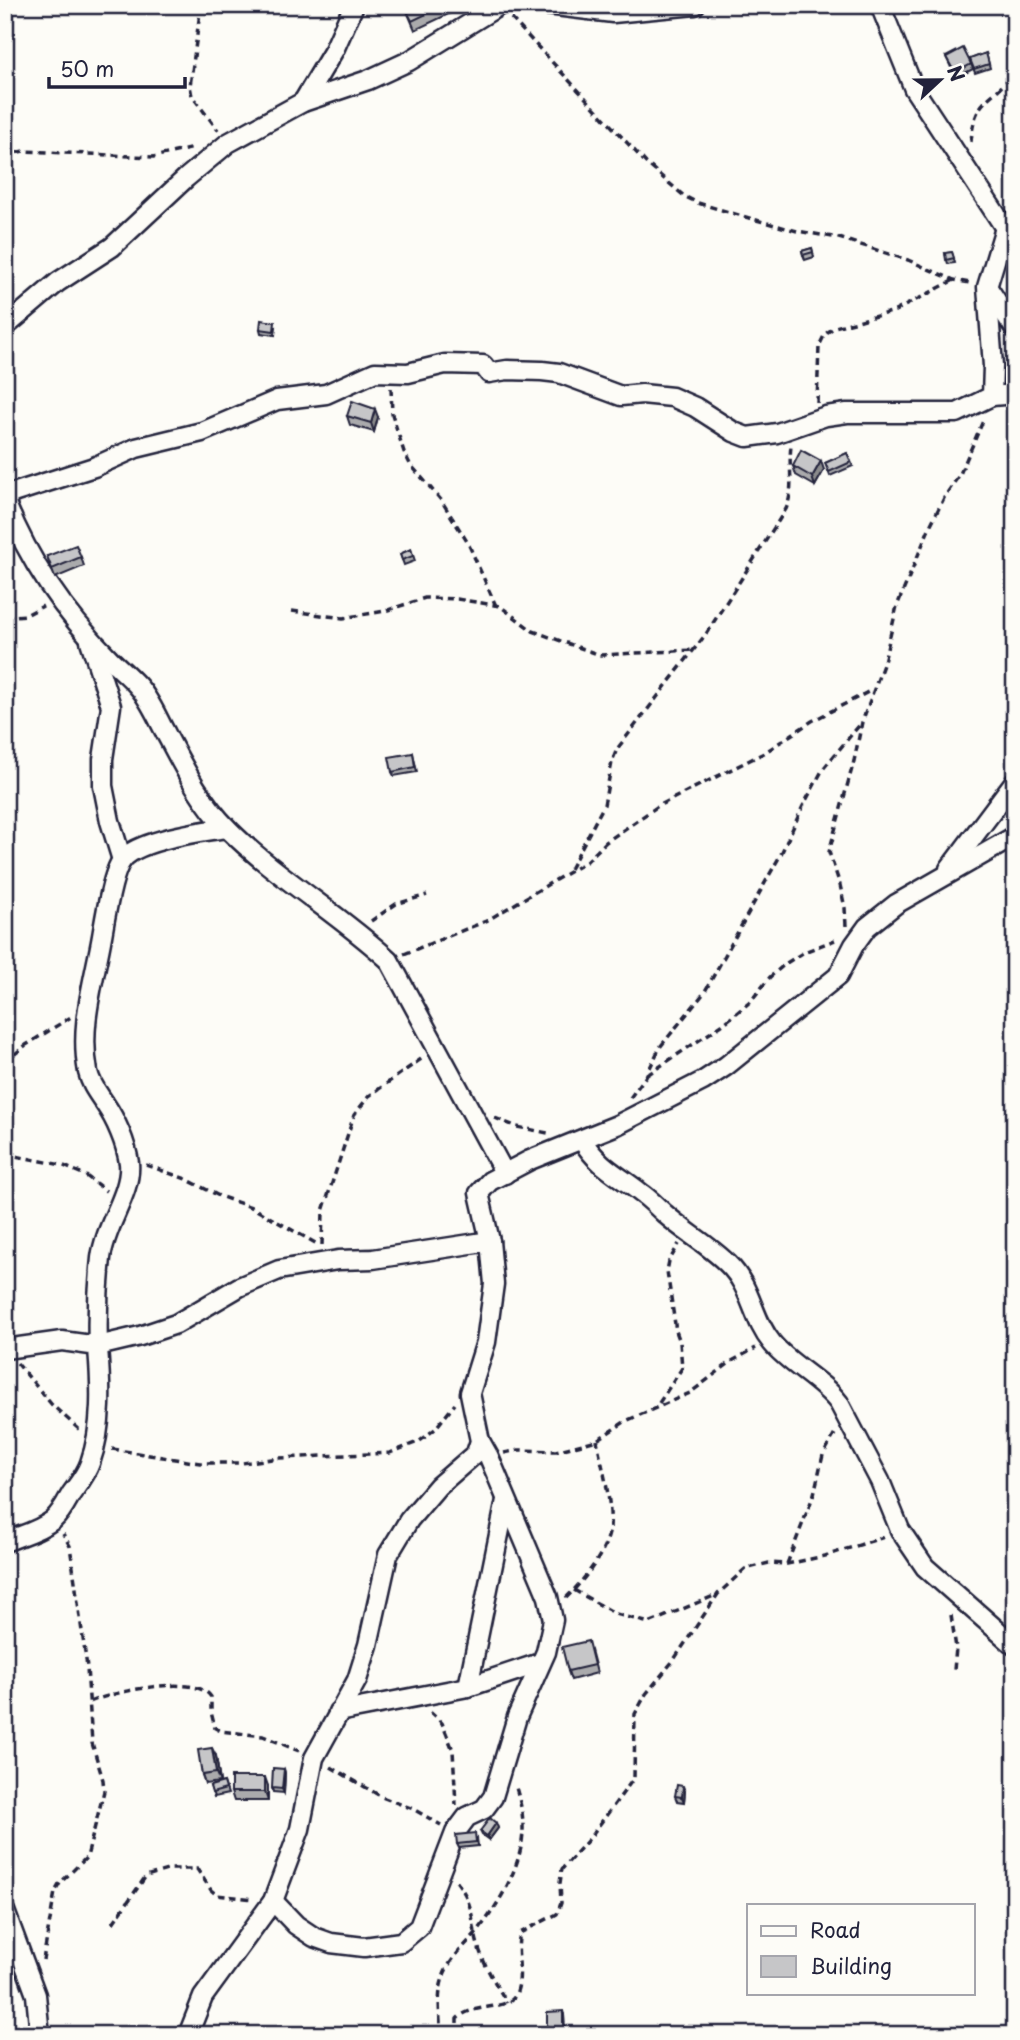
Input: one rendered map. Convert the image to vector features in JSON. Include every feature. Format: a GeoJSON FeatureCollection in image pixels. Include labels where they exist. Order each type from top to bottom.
{"type":"FeatureCollection","features":[{"type":"Feature","properties":{"kind":"street"},"geometry":{"type":"LineString","coordinates":[[303,102],[334,50],[354,5]]}},
{"type":"Feature","properties":{"kind":"street"},"geometry":{"type":"LineString","coordinates":[[547,5],[613,13],[695,5]]}},
{"type":"Feature","properties":{"kind":"street"},"geometry":{"type":"LineString","coordinates":[[880,5],[914,89],[1010,234],[987,287],[993,366],[992,396]]}},
{"type":"Feature","properties":{"kind":"street"},"geometry":{"type":"LineString","coordinates":[[5,327],[58,282],[112,247],[221,148],[303,102],[368,80],[504,10]]}},
{"type":"Feature","properties":{"kind":"street"},"geometry":{"type":"LineString","coordinates":[[987,287],[1015,329]]}},
{"type":"Feature","properties":{"kind":"street"},"geometry":{"type":"LineString","coordinates":[[505,1174],[389,960],[360,933],[299,888],[227,828],[188,775],[139,686],[88,635],[56,597],[22,542],[5,500],[13,493],[94,467],[136,448],[202,432],[277,400],[326,394],[375,372],[408,373],[444,364],[483,365],[489,373],[520,370],[559,373],[621,396],[642,394],[672,397],[747,437],[777,433],[847,413],[957,413],[992,396],[1015,394]]}},
{"type":"Feature","properties":{"kind":"street"},"geometry":{"type":"LineString","coordinates":[[5,1542],[46,1525],[56,1517],[84,1476],[90,1461],[95,1441],[101,1371],[98,1346],[103,1241],[127,1186],[128,1161],[111,1115],[94,1088],[85,1051],[87,1007],[109,898],[122,860],[103,786],[103,759],[111,706],[88,635]]}},
{"type":"Feature","properties":{"kind":"street"},"geometry":{"type":"LineString","coordinates":[[943,878],[1015,781]]}},
{"type":"Feature","properties":{"kind":"street"},"geometry":{"type":"LineString","coordinates":[[122,860],[135,851],[187,833],[227,828]]}},
{"type":"Feature","properties":{"kind":"street"},"geometry":{"type":"LineString","coordinates":[[273,1901],[296,1925],[314,1937],[331,1943],[364,1947],[401,1942],[419,1927],[458,1829],[467,1817],[484,1810],[493,1797],[502,1775],[506,1751],[549,1640],[553,1620],[548,1597],[480,1441],[470,1393],[486,1342],[495,1284],[490,1241],[479,1194],[490,1181],[530,1160],[617,1125],[703,1081],[838,976],[867,927],[896,904],[1015,836]]}},
{"type":"Feature","properties":{"kind":"street"},"geometry":{"type":"LineString","coordinates":[[582,1140],[603,1167],[641,1192],[740,1276],[770,1340],[783,1355],[831,1392],[848,1418],[880,1481],[900,1530],[925,1567],[1015,1646]]}},
{"type":"Feature","properties":{"kind":"street"},"geometry":{"type":"LineString","coordinates":[[6,1349],[62,1341],[98,1346],[176,1324],[260,1276],[279,1270],[490,1241]]}},
{"type":"Feature","properties":{"kind":"street"},"geometry":{"type":"LineString","coordinates":[[188,2035],[203,1997],[273,1901],[300,1829],[314,1758],[357,1680],[368,1645],[388,1555],[409,1520],[438,1486],[476,1453],[480,1441]]}},
{"type":"Feature","properties":{"kind":"street"},"geometry":{"type":"LineString","coordinates":[[468,1687],[506,1500]]}},
{"type":"Feature","properties":{"kind":"street"},"geometry":{"type":"LineString","coordinates":[[338,1712],[427,1697],[468,1687],[540,1663]]}},
{"type":"Feature","properties":{"kind":"street"},"geometry":{"type":"LineString","coordinates":[[5,1911],[36,1995],[40,2035]]}},
{"type":"Feature","properties":{"kind":"path"},"geometry":{"type":"LineString","coordinates":[[5,155],[24,151],[153,156],[193,148],[221,148],[190,91],[201,5]]}},
{"type":"Feature","properties":{"kind":"path"},"geometry":{"type":"LineString","coordinates":[[504,10],[646,163],[684,195],[698,203],[797,231],[839,239],[908,260],[954,280],[987,287]]}},
{"type":"Feature","properties":{"kind":"path"},"geometry":{"type":"LineString","coordinates":[[970,173],[975,114],[1015,70]]}},
{"type":"Feature","properties":{"kind":"path"},"geometry":{"type":"LineString","coordinates":[[569,871],[604,805],[617,749],[694,650],[786,509],[792,487],[789,471],[792,444],[813,421],[819,346],[825,334],[848,323],[895,311],[954,280]]}},
{"type":"Feature","properties":{"kind":"path"},"geometry":{"type":"LineString","coordinates":[[391,372],[392,414],[404,452],[468,543],[496,606]]}},
{"type":"Feature","properties":{"kind":"path"},"geometry":{"type":"LineString","coordinates":[[867,927],[846,936],[845,908],[829,852],[855,761],[862,722],[886,654],[892,617],[945,496],[960,474],[992,396]]}},
{"type":"Feature","properties":{"kind":"path"},"geometry":{"type":"LineString","coordinates":[[5,617],[26,615],[56,597]]}},
{"type":"Feature","properties":{"kind":"path"},"geometry":{"type":"LineString","coordinates":[[292,611],[343,618],[385,611],[425,598],[442,597],[496,606],[533,631],[600,655],[694,650]]}},
{"type":"Feature","properties":{"kind":"path"},"geometry":{"type":"LineString","coordinates":[[389,960],[486,921],[586,863],[627,825],[658,806],[764,753],[812,721],[872,690]]}},
{"type":"Feature","properties":{"kind":"path"},"geometry":{"type":"LineString","coordinates":[[617,1125],[660,1047],[704,993],[721,965],[824,769],[862,722]]}},
{"type":"Feature","properties":{"kind":"path"},"geometry":{"type":"LineString","coordinates":[[360,933],[383,911],[396,904],[427,895]]}},
{"type":"Feature","properties":{"kind":"path"},"geometry":{"type":"LineString","coordinates":[[646,1076],[722,1025],[750,1002],[770,977],[785,964],[804,952],[838,939]]}},
{"type":"Feature","properties":{"kind":"path"},"geometry":{"type":"LineString","coordinates":[[5,1062],[26,1045],[87,1007]]}},
{"type":"Feature","properties":{"kind":"path"},"geometry":{"type":"LineString","coordinates":[[322,1247],[323,1211],[354,1115],[369,1096],[388,1081],[438,1049]]}},
{"type":"Feature","properties":{"kind":"path"},"geometry":{"type":"LineString","coordinates":[[466,1101],[496,1119],[517,1127],[582,1140]]}},
{"type":"Feature","properties":{"kind":"path"},"geometry":{"type":"LineString","coordinates":[[5,1154],[47,1160],[85,1175],[120,1203]]}},
{"type":"Feature","properties":{"kind":"path"},"geometry":{"type":"LineString","coordinates":[[128,1161],[173,1174],[219,1196],[251,1207],[322,1247],[338,1260]]}},
{"type":"Feature","properties":{"kind":"path"},"geometry":{"type":"LineString","coordinates":[[658,1405],[682,1368],[667,1271],[669,1261],[686,1231]]}},
{"type":"Feature","properties":{"kind":"path"},"geometry":{"type":"LineString","coordinates":[[489,1457],[519,1450],[556,1451],[597,1440],[626,1421],[690,1393],[732,1361],[770,1340]]}},
{"type":"Feature","properties":{"kind":"path"},"geometry":{"type":"LineString","coordinates":[[6,1349],[52,1405],[95,1441],[115,1451],[200,1463],[242,1463],[279,1458],[390,1453],[420,1441],[435,1429],[459,1399],[470,1393]]}},
{"type":"Feature","properties":{"kind":"path"},"geometry":{"type":"LineString","coordinates":[[787,1564],[814,1493],[823,1455],[831,1439],[848,1418]]}},
{"type":"Feature","properties":{"kind":"path"},"geometry":{"type":"LineString","coordinates":[[553,1620],[561,1602],[591,1570],[608,1538],[610,1512],[597,1440]]}},
{"type":"Feature","properties":{"kind":"path"},"geometry":{"type":"LineString","coordinates":[[36,1995],[55,1892],[60,1883],[87,1857],[104,1791],[92,1743],[90,1702],[70,1546],[63,1533],[46,1525]]}},
{"type":"Feature","properties":{"kind":"path"},"geometry":{"type":"LineString","coordinates":[[457,2035],[457,2019],[463,2013],[507,2003],[517,1993],[517,1944],[520,1934],[557,1914],[561,1902],[562,1869],[588,1840],[635,1778],[635,1714],[646,1694],[673,1661],[718,1594],[745,1569],[769,1563],[787,1564],[871,1543],[900,1530]]}},
{"type":"Feature","properties":{"kind":"path"},"geometry":{"type":"LineString","coordinates":[[941,1583],[955,1631],[954,1670]]}},
{"type":"Feature","properties":{"kind":"path"},"geometry":{"type":"LineString","coordinates":[[574,1590],[616,1614],[649,1623],[718,1594]]}},
{"type":"Feature","properties":{"kind":"path"},"geometry":{"type":"LineString","coordinates":[[90,1702],[104,1695],[144,1687],[178,1685],[206,1690],[211,1697],[215,1728],[263,1736],[314,1758],[382,1797],[458,1829],[453,1750],[442,1723],[428,1710],[427,1697]]}},
{"type":"Feature","properties":{"kind":"path"},"geometry":{"type":"LineString","coordinates":[[441,2035],[441,1982],[454,1957],[475,1933],[503,1891],[514,1870],[522,1840],[522,1812],[506,1751]]}},
{"type":"Feature","properties":{"kind":"path"},"geometry":{"type":"LineString","coordinates":[[113,1923],[146,1876],[171,1869],[197,1869],[216,1895],[273,1901]]}},
{"type":"Feature","properties":{"kind":"path"},"geometry":{"type":"LineString","coordinates":[[454,1879],[464,1891],[470,1905],[475,1933],[488,1970],[507,2003]]}},
{"type":"Feature","properties":{"kind":"building"},"geometry":{"type":"Polygon","coordinates":[[[413,5],[445,5],[412,21],[406,9],[413,5]]]}},
{"type":"Feature","properties":{"kind":"building"},"geometry":{"type":"Polygon","coordinates":[[[963,48],[971,64],[955,73],[946,57],[963,48]]]}},
{"type":"Feature","properties":{"kind":"building"},"geometry":{"type":"Polygon","coordinates":[[[986,53],[989,64],[974,69],[970,59],[986,53]]]}},
{"type":"Feature","properties":{"kind":"building"},"geometry":{"type":"Polygon","coordinates":[[[812,248],[813,252],[803,255],[802,251],[812,248]]]}},
{"type":"Feature","properties":{"kind":"building"},"geometry":{"type":"Polygon","coordinates":[[[952,252],[954,258],[946,260],[945,253],[952,252]]]}},
{"type":"Feature","properties":{"kind":"building"},"geometry":{"type":"Polygon","coordinates":[[[261,320],[275,322],[274,331],[260,329],[261,320]]]}},
{"type":"Feature","properties":{"kind":"building"},"geometry":{"type":"Polygon","coordinates":[[[352,401],[375,409],[371,423],[347,416],[352,401]]]}},
{"type":"Feature","properties":{"kind":"building"},"geometry":{"type":"Polygon","coordinates":[[[801,450],[821,461],[812,477],[793,466],[801,450]]]}},
{"type":"Feature","properties":{"kind":"building"},"geometry":{"type":"Polygon","coordinates":[[[847,453],[851,462],[829,472],[825,463],[847,453]]]}},
{"type":"Feature","properties":{"kind":"building"},"geometry":{"type":"Polygon","coordinates":[[[76,545],[81,557],[52,569],[47,556],[76,545]]]}},
{"type":"Feature","properties":{"kind":"building"},"geometry":{"type":"Polygon","coordinates":[[[411,549],[413,556],[402,560],[400,554],[411,549]]]}},
{"type":"Feature","properties":{"kind":"building"},"geometry":{"type":"Polygon","coordinates":[[[413,753],[415,767],[392,772],[389,757],[413,753]]]}},
{"type":"Feature","properties":{"kind":"building"},"geometry":{"type":"Polygon","coordinates":[[[588,1641],[594,1665],[568,1671],[562,1647],[588,1641]]]}},
{"type":"Feature","properties":{"kind":"building"},"geometry":{"type":"Polygon","coordinates":[[[212,1748],[216,1773],[202,1775],[198,1750],[212,1748]]]}},
{"type":"Feature","properties":{"kind":"building"},"geometry":{"type":"Polygon","coordinates":[[[273,1768],[284,1769],[282,1789],[272,1788],[273,1768]]]}},
{"type":"Feature","properties":{"kind":"building"},"geometry":{"type":"Polygon","coordinates":[[[231,1777],[265,1777],[265,1792],[231,1792],[231,1777]]]}},
{"type":"Feature","properties":{"kind":"building"},"geometry":{"type":"Polygon","coordinates":[[[224,1782],[226,1789],[212,1793],[210,1786],[224,1782]]]}},
{"type":"Feature","properties":{"kind":"building"},"geometry":{"type":"Polygon","coordinates":[[[677,1785],[683,1786],[682,1797],[675,1796],[677,1785]]]}},
{"type":"Feature","properties":{"kind":"building"},"geometry":{"type":"Polygon","coordinates":[[[490,1818],[496,1823],[487,1836],[480,1831],[490,1818]]]}},
{"type":"Feature","properties":{"kind":"building"},"geometry":{"type":"Polygon","coordinates":[[[475,1833],[476,1842],[457,1844],[456,1835],[475,1833]]]}},
{"type":"Feature","properties":{"kind":"building"},"geometry":{"type":"Polygon","coordinates":[[[563,2011],[563,2031],[547,2031],[547,2012],[563,2011]]]}}]}
